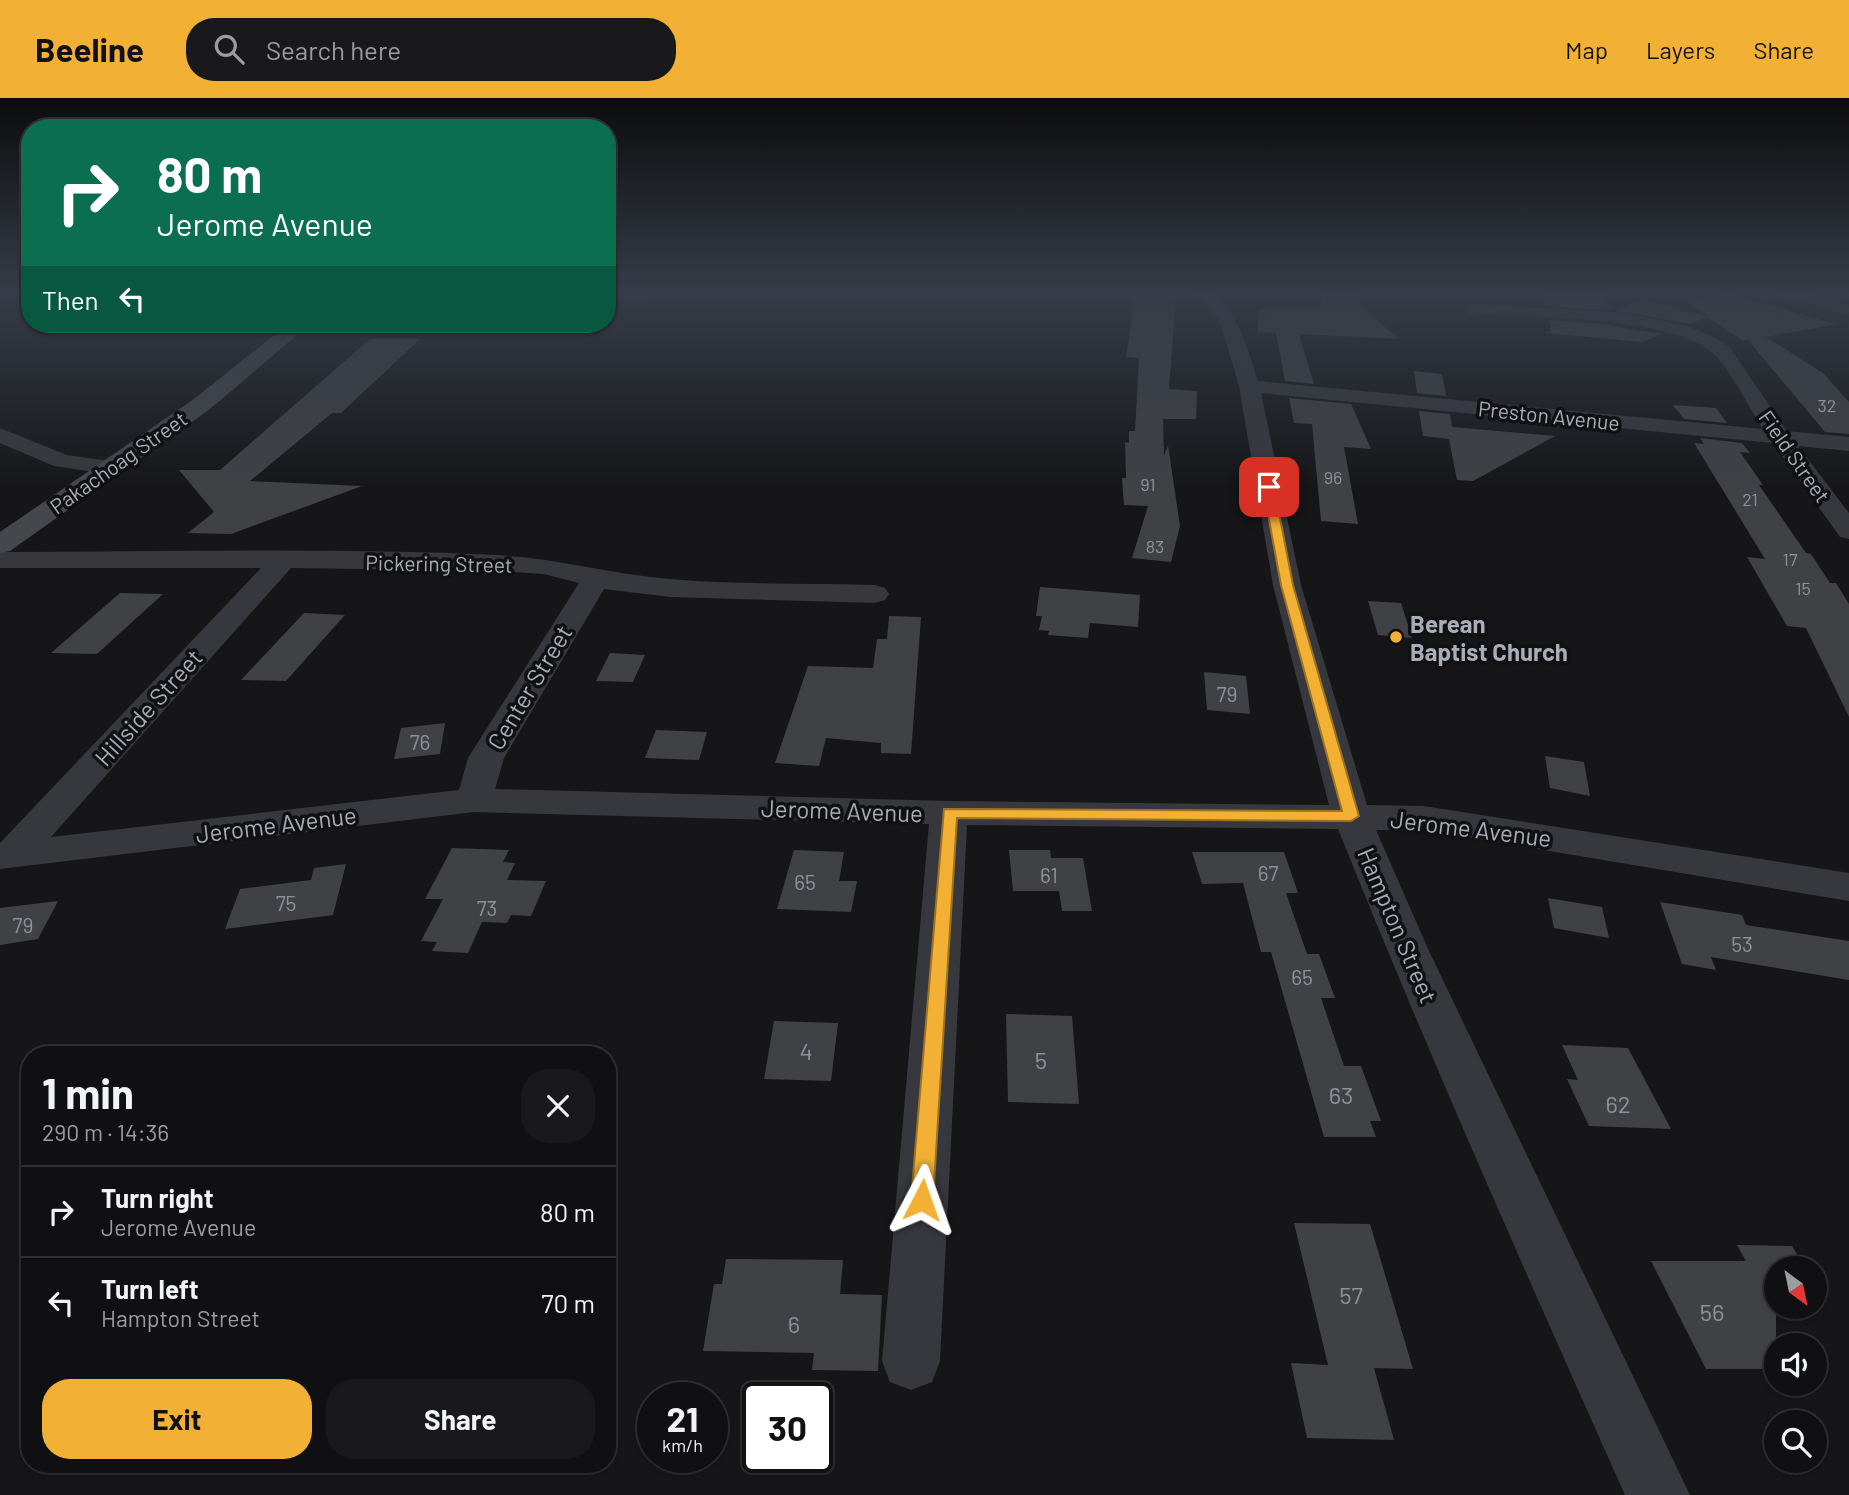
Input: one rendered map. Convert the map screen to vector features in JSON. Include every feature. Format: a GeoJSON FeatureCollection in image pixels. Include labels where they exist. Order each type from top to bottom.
{"type":"FeatureCollection","features":[{"type":"Feature","properties":{"kind":"street","name":"Pakachoag Street"},"geometry":{"type":"LineString","coordinates":[[0,545],[108,467],[202,404],[259,357]]}},
{"type":"Feature","properties":{"kind":"street","name":"Hampton Street"},"geometry":{"type":"LineString","coordinates":[[1240,357],[1249,386],[1287,585],[1351,816],[1408,951],[1547,1259],[1658,1495]]}},
{"type":"Feature","properties":{"kind":"street","name":"Field Street"},"geometry":{"type":"LineString","coordinates":[[1726,357],[1780,437],[1849,531]]}},
{"type":"Feature","properties":{"kind":"street","name":"Preston Avenue"},"geometry":{"type":"LineString","coordinates":[[1249,386],[1849,443]]}},
{"type":"Feature","properties":{"kind":"street"},"geometry":{"type":"LineString","coordinates":[[0,435],[62,460],[108,467]]}},
{"type":"Feature","properties":{"kind":"street","name":"Pickering Street"},"geometry":{"type":"LineString","coordinates":[[0,560],[392,560],[495,563],[544,566],[596,579],[670,588],[875,594]]}},
{"type":"Feature","properties":{"kind":"street","name":"Hillside Street"},"geometry":{"type":"LineString","coordinates":[[7,855],[283,561]]}},
{"type":"Feature","properties":{"kind":"street","name":"Center Street"},"geometry":{"type":"LineString","coordinates":[[474,800],[486,758],[596,579]]}},
{"type":"Feature","properties":{"kind":"street","name":"Jerome Avenue"},"geometry":{"type":"LineString","coordinates":[[7,855],[474,800],[949,813],[1424,818],[1849,887]]}},
{"type":"Feature","properties":{"kind":"street"},"geometry":{"type":"LineString","coordinates":[[911,1361],[949,813]]}},
{"type":"Feature","properties":{"kind":"building"},"geometry":{"type":"Polygon","coordinates":[[[349,357],[401,357],[341,413],[332,413],[250,481],[362,486],[231,534],[188,533],[214,512],[179,470],[220,470],[349,357]]]}},
{"type":"Feature","properties":{"kind":"building"},"geometry":{"type":"Polygon","coordinates":[[[1129,357],[1171,357],[1169,389],[1197,391],[1196,419],[1163,419],[1164,456],[1168,445],[1180,526],[1171,562],[1132,558],[1148,506],[1124,505],[1122,478],[1126,478],[1125,442],[1129,443],[1129,431],[1135,431],[1139,358],[1129,357]]]}},
{"type":"Feature","properties":{"kind":"building"},"geometry":{"type":"Polygon","coordinates":[[[1281,357],[1306,357],[1314,384],[1285,381],[1281,357]]]}},
{"type":"Feature","properties":{"kind":"building"},"geometry":{"type":"Polygon","coordinates":[[[1762,357],[1798,357],[1823,373],[1849,402],[1849,434],[1825,432],[1762,357]]]}},
{"type":"Feature","properties":{"kind":"building"},"geometry":{"type":"Polygon","coordinates":[[[1414,371],[1442,374],[1446,396],[1417,393],[1414,371]]]}},
{"type":"Feature","properties":{"kind":"building"},"geometry":{"type":"Polygon","coordinates":[[[1289,398],[1351,404],[1371,449],[1344,447],[1358,524],[1321,521],[1312,424],[1294,423],[1289,398]]]}},
{"type":"Feature","properties":{"kind":"building"},"geometry":{"type":"Polygon","coordinates":[[[1673,405],[1716,408],[1727,423],[1684,419],[1673,405]]]}},
{"type":"Feature","properties":{"kind":"building"},"geometry":{"type":"Polygon","coordinates":[[[1419,411],[1450,414],[1452,427],[1555,436],[1473,481],[1457,480],[1449,439],[1423,436],[1419,411]]]}},
{"type":"Feature","properties":{"kind":"building"},"geometry":{"type":"Polygon","coordinates":[[[1700,438],[1742,443],[1750,453],[1740,452],[1763,485],[1759,485],[1806,553],[1811,554],[1830,583],[1836,583],[1849,604],[1849,717],[1806,628],[1787,626],[1747,557],[1765,559],[1694,443],[1704,444],[1700,438]]]}},
{"type":"Feature","properties":{"kind":"building"},"geometry":{"type":"Polygon","coordinates":[[[1040,587],[1140,595],[1138,627],[1090,623],[1088,638],[1048,635],[1049,631],[1039,630],[1042,616],[1036,616],[1040,587]]]}},
{"type":"Feature","properties":{"kind":"building"},"geometry":{"type":"Polygon","coordinates":[[[120,593],[163,594],[97,654],[51,653],[120,593]]]}},
{"type":"Feature","properties":{"kind":"building"},"geometry":{"type":"Polygon","coordinates":[[[1368,601],[1401,603],[1412,638],[1378,635],[1368,601]]]}},
{"type":"Feature","properties":{"kind":"building"},"geometry":{"type":"Polygon","coordinates":[[[304,613],[345,615],[286,681],[241,680],[304,613]]]}},
{"type":"Feature","properties":{"kind":"building"},"geometry":{"type":"Polygon","coordinates":[[[889,616],[921,617],[911,754],[881,753],[881,743],[826,738],[819,766],[775,763],[808,666],[873,668],[877,639],[887,639],[889,616]]]}},
{"type":"Feature","properties":{"kind":"building"},"geometry":{"type":"Polygon","coordinates":[[[610,653],[645,655],[633,682],[596,681],[610,653]]]}},
{"type":"Feature","properties":{"kind":"building"},"geometry":{"type":"Polygon","coordinates":[[[1204,672],[1246,676],[1250,714],[1207,710],[1204,672]]]}},
{"type":"Feature","properties":{"kind":"building"},"geometry":{"type":"Polygon","coordinates":[[[445,723],[440,754],[394,759],[401,728],[445,723]]]}},
{"type":"Feature","properties":{"kind":"building"},"geometry":{"type":"Polygon","coordinates":[[[656,730],[707,732],[699,760],[645,758],[656,730]]]}},
{"type":"Feature","properties":{"kind":"building"},"geometry":{"type":"Polygon","coordinates":[[[1545,756],[1584,762],[1590,796],[1550,788],[1545,756]]]}},
{"type":"Feature","properties":{"kind":"building"},"geometry":{"type":"Polygon","coordinates":[[[452,848],[509,850],[503,862],[515,863],[507,880],[546,881],[531,916],[511,915],[507,923],[482,922],[468,953],[432,951],[437,942],[421,941],[443,899],[425,899],[452,848]]]}},
{"type":"Feature","properties":{"kind":"building"},"geometry":{"type":"Polygon","coordinates":[[[794,850],[844,852],[839,881],[857,881],[851,912],[777,909],[794,850]]]}},
{"type":"Feature","properties":{"kind":"building"},"geometry":{"type":"Polygon","coordinates":[[[1009,850],[1050,850],[1051,858],[1083,858],[1092,911],[1062,911],[1059,891],[1013,891],[1009,850]]]}},
{"type":"Feature","properties":{"kind":"building"},"geometry":{"type":"Polygon","coordinates":[[[1192,852],[1284,852],[1298,893],[1286,893],[1307,954],[1319,954],[1335,998],[1321,998],[1344,1066],[1361,1066],[1381,1121],[1370,1121],[1376,1137],[1324,1137],[1271,952],[1261,952],[1243,883],[1202,884],[1192,852]]]}},
{"type":"Feature","properties":{"kind":"building"},"geometry":{"type":"Polygon","coordinates":[[[346,864],[333,915],[225,929],[240,889],[311,880],[314,868],[346,864]]]}},
{"type":"Feature","properties":{"kind":"building"},"geometry":{"type":"Polygon","coordinates":[[[1548,898],[1602,907],[1609,938],[1554,928],[1548,898]]]}},
{"type":"Feature","properties":{"kind":"building"},"geometry":{"type":"Polygon","coordinates":[[[58,901],[38,939],[0,945],[0,908],[58,901]]]}},
{"type":"Feature","properties":{"kind":"building"},"geometry":{"type":"Polygon","coordinates":[[[1660,902],[1742,915],[1746,925],[1849,941],[1849,980],[1711,957],[1716,970],[1682,964],[1660,902]]]}},
{"type":"Feature","properties":{"kind":"building"},"geometry":{"type":"Polygon","coordinates":[[[1006,1014],[1072,1016],[1079,1104],[1008,1102],[1006,1014]]]}},
{"type":"Feature","properties":{"kind":"building"},"geometry":{"type":"Polygon","coordinates":[[[774,1021],[838,1023],[831,1081],[764,1079],[774,1021]]]}},
{"type":"Feature","properties":{"kind":"building"},"geometry":{"type":"Polygon","coordinates":[[[1562,1045],[1628,1048],[1671,1129],[1589,1126],[1567,1079],[1578,1080],[1562,1045]]]}},
{"type":"Feature","properties":{"kind":"building"},"geometry":{"type":"Polygon","coordinates":[[[1294,1223],[1370,1224],[1413,1369],[1374,1368],[1394,1440],[1307,1438],[1291,1363],[1328,1365],[1294,1223]]]}},
{"type":"Feature","properties":{"kind":"building"},"geometry":{"type":"Polygon","coordinates":[[[1737,1245],[1792,1246],[1798,1256],[1764,1256],[1764,1320],[1776,1320],[1776,1333],[1764,1333],[1764,1369],[1706,1369],[1651,1261],[1746,1261],[1737,1245]]]}},
{"type":"Feature","properties":{"kind":"building"},"geometry":{"type":"Polygon","coordinates":[[[726,1259],[843,1260],[840,1294],[882,1295],[878,1371],[812,1370],[814,1353],[703,1351],[714,1284],[722,1284],[726,1259]]]}},
{"type":"Feature","properties":{"kind":"place","name":"Berean Baptist Church"},"geometry":{"type":"Point","coordinates":[1396,637]}},
{"type":"Feature","properties":{"kind":"route"},"geometry":{"type":"LineString","coordinates":[[922,1200],[949,813],[1351,816],[1287,585],[1269,487]]}}]}
